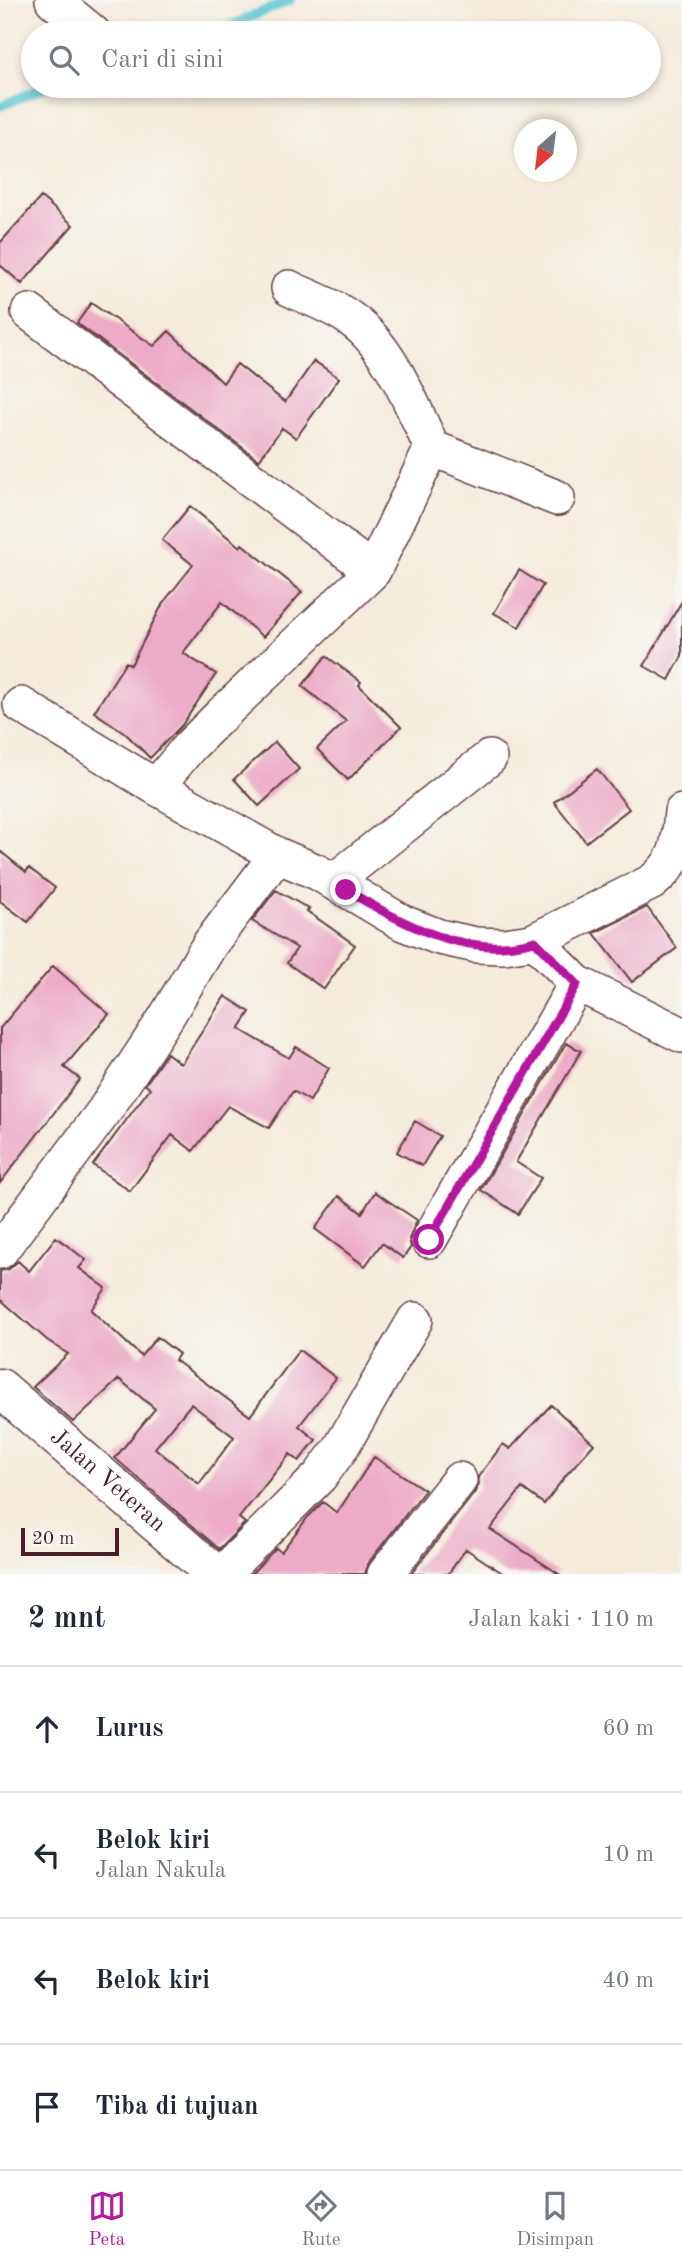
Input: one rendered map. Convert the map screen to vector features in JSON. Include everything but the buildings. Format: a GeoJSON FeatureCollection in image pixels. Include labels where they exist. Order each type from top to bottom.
{"type":"FeatureCollection","features":[{"type":"Feature","properties":{"kind":"street"},"geometry":{"type":"LineString","coordinates":[[53,0],[78,21]]}},
{"type":"Feature","properties":{"kind":"street"},"geometry":{"type":"LineString","coordinates":[[289,288],[352,319],[376,342],[407,394],[432,448],[557,498]]}},
{"type":"Feature","properties":{"kind":"street"},"geometry":{"type":"LineString","coordinates":[[29,312],[373,571]]}},
{"type":"Feature","properties":{"kind":"street"},"geometry":{"type":"LineString","coordinates":[[156,786],[220,716],[373,571],[432,448]]}},
{"type":"Feature","properties":{"kind":"street"},"geometry":{"type":"LineString","coordinates":[[20,705],[277,855],[317,872],[403,923],[439,937],[476,945],[504,946],[535,941],[652,882],[665,871],[678,851],[682,812]]}},
{"type":"Feature","properties":{"kind":"street"},"geometry":{"type":"LineString","coordinates":[[332,882],[489,758]]}},
{"type":"Feature","properties":{"kind":"street"},"geometry":{"type":"LineString","coordinates":[[0,1251],[105,1110],[210,944],[277,855]]}},
{"type":"Feature","properties":{"kind":"street"},"geometry":{"type":"LineString","coordinates":[[535,941],[577,984],[682,1035]]}},
{"type":"Feature","properties":{"kind":"street"},"geometry":{"type":"LineString","coordinates":[[429,1240],[577,984]]}},
{"type":"Feature","properties":{"kind":"street"},"geometry":{"type":"LineString","coordinates":[[222,1574],[320,1476],[340,1448],[415,1320]]}},
{"type":"Feature","properties":{"kind":"street","name":"Jalan Veteran"},"geometry":{"type":"LineString","coordinates":[[0,1388],[215,1574]]}},
{"type":"Feature","properties":{"kind":"street"},"geometry":{"type":"LineString","coordinates":[[385,1574],[459,1480]]}},
{"type":"Feature","properties":{"kind":"waterway"},"geometry":{"type":"LineString","coordinates":[[241,21],[290,0]]}},
{"type":"Feature","properties":{"kind":"waterway"},"geometry":{"type":"LineString","coordinates":[[0,106],[21,97]]}},
{"type":"Feature","properties":{"kind":"route"},"geometry":{"type":"LineString","coordinates":[[346,890],[403,923],[439,937],[476,945],[504,946],[535,941],[577,984],[429,1240]]}}]}
